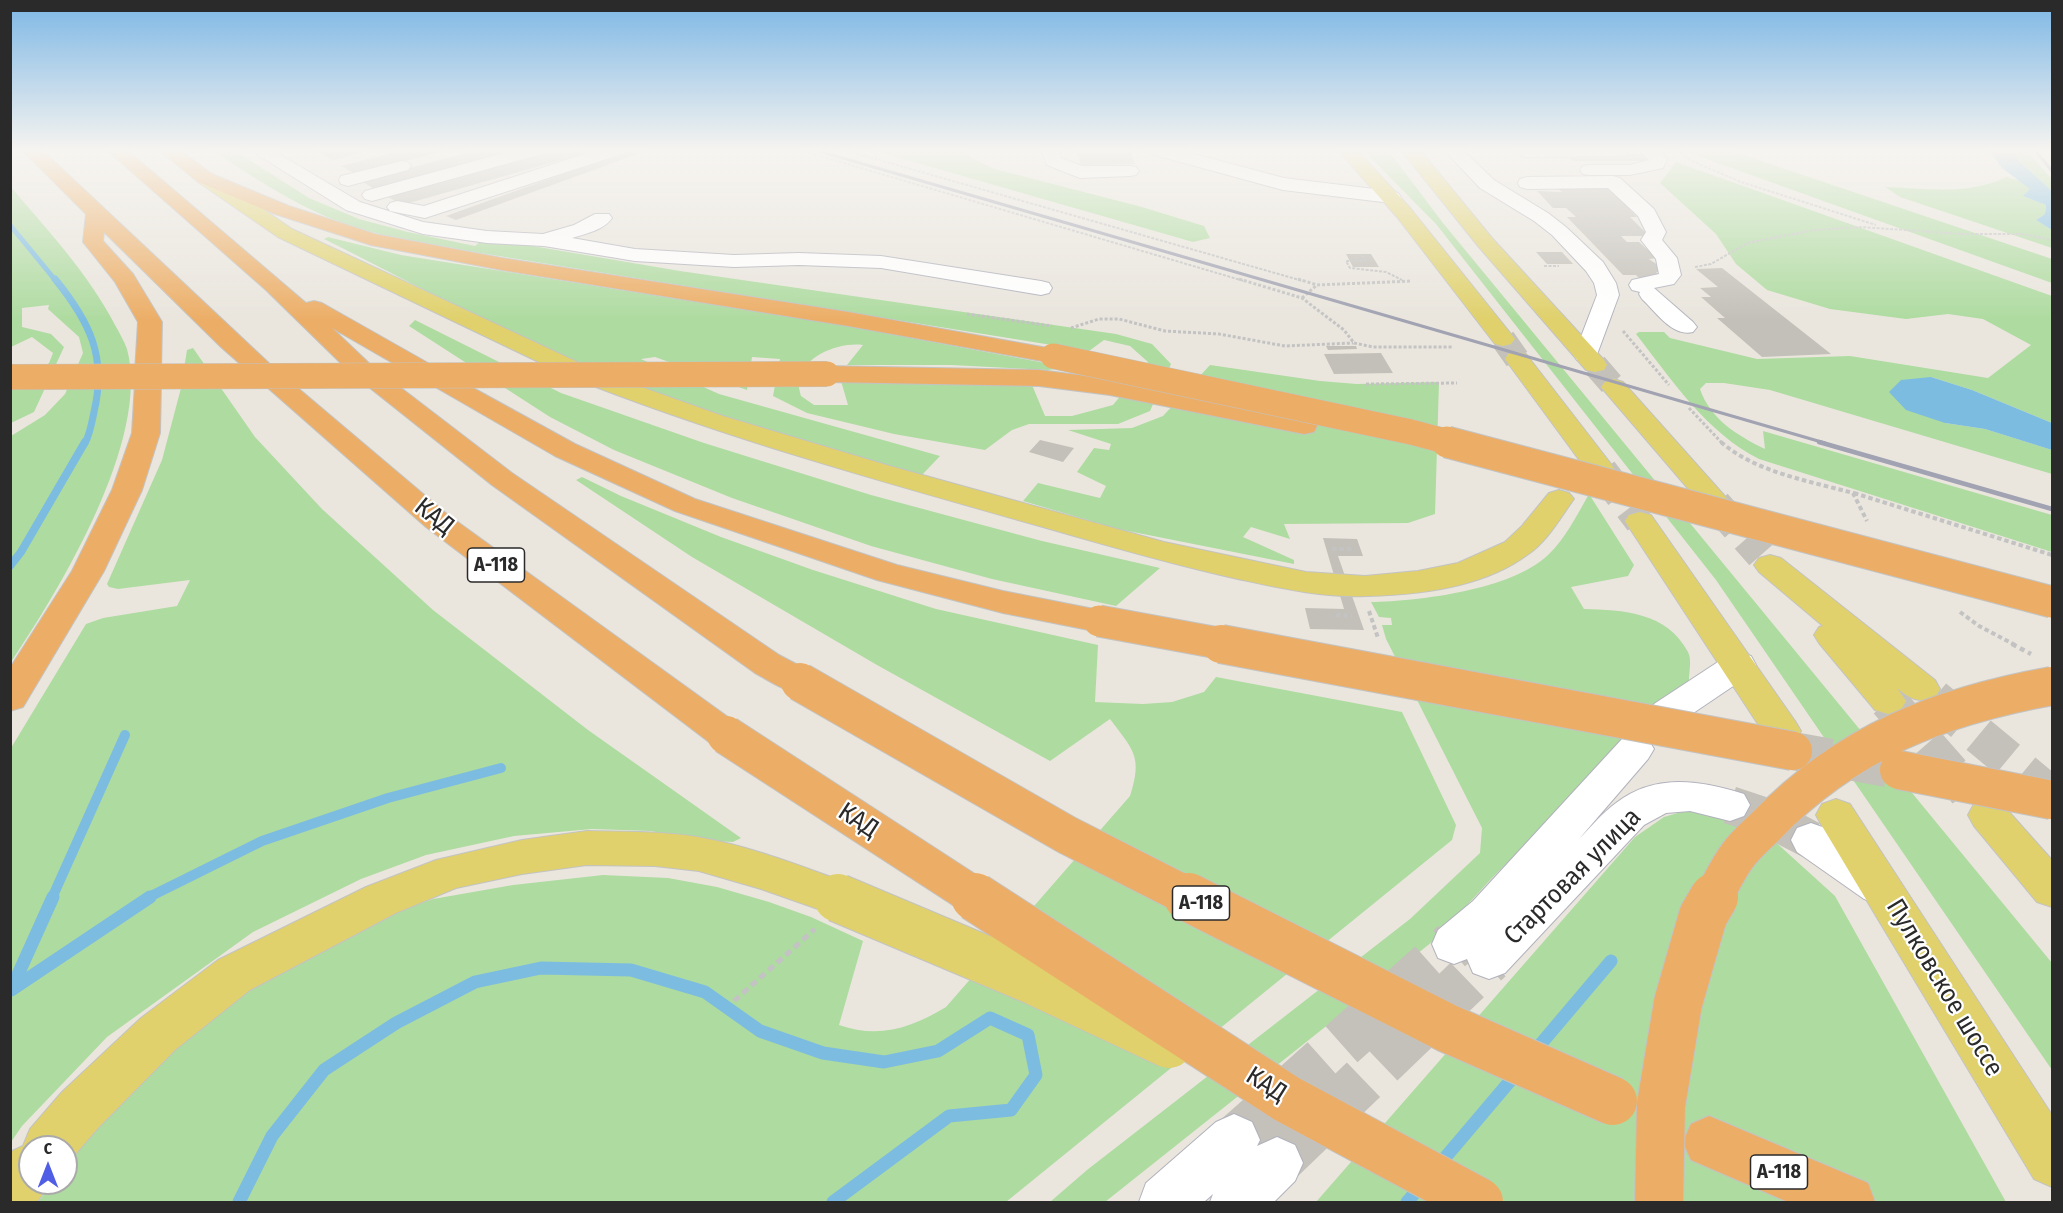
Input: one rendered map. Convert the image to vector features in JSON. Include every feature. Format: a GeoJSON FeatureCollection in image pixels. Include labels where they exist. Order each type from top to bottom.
{"type":"FeatureCollection","features":[{"type":"Feature","properties":{"kind":"highway","name":"КАД"},"geometry":{"type":"LineString","coordinates":[[88,207],[271,377],[437,521],[726,735],[1287,1099],[1479,1203]]}},
{"type":"Feature","properties":{"kind":"highway","name":"А-118"},"geometry":{"type":"LineString","coordinates":[[182,207],[274,285],[371,377],[502,479],[767,664],[1067,835],[1447,1028],[1613,1101]]}},
{"type":"Feature","properties":{"kind":"highway"},"geometry":{"type":"LineString","coordinates":[[274,207],[371,239],[502,264],[848,319],[1053,356],[1411,432],[2052,602]]}},
{"type":"Feature","properties":{"kind":"highway"},"geometry":{"type":"LineString","coordinates":[[10,698],[88,571],[127,490],[146,433],[150,322],[125,279],[93,242],[96,214]]}},
{"type":"Feature","properties":{"kind":"highway"},"geometry":{"type":"LineString","coordinates":[[274,285],[565,450],[685,505],[888,573],[1003,602],[1099,621],[1788,741]]}},
{"type":"Feature","properties":{"kind":"highway"},"geometry":{"type":"LineString","coordinates":[[10,377],[827,374],[1039,378],[1110,387],[1304,426],[1428,456],[1645,512],[2052,626]]}},
{"type":"Feature","properties":{"kind":"highway"},"geometry":{"type":"LineString","coordinates":[[1659,1203],[1660,1105],[1678,1003],[1703,916],[1738,855],[1788,804],[1822,776],[1881,739],[1930,717],[1996,696],[2042,670]]}},
{"type":"Feature","properties":{"kind":"highway"},"geometry":{"type":"LineString","coordinates":[[1899,770],[2052,800]]}},
{"type":"Feature","properties":{"kind":"highway","name":"А-118"},"geometry":{"type":"LineString","coordinates":[[1709,1142],[1849,1203]]}},
{"type":"Feature","properties":{"kind":"main road"},"geometry":{"type":"LineString","coordinates":[[247,207],[285,233],[577,371]]}},
{"type":"Feature","properties":{"kind":"main road"},"geometry":{"type":"LineString","coordinates":[[1399,207],[1510,349],[1590,462]]}},
{"type":"Feature","properties":{"kind":"main road"},"geometry":{"type":"LineString","coordinates":[[1456,207],[1591,360]]}},
{"type":"Feature","properties":{"kind":"main road"},"geometry":{"type":"LineString","coordinates":[[605,382],[683,412],[851,464],[1160,551],[1310,582],[1382,586],[1453,575],[1491,561],[1517,548],[1559,499]]}},
{"type":"Feature","properties":{"kind":"main road"},"geometry":{"type":"LineString","coordinates":[[1614,387],[1713,500]]}},
{"type":"Feature","properties":{"kind":"main road"},"geometry":{"type":"LineString","coordinates":[[1640,521],[1788,741]]}},
{"type":"Feature","properties":{"kind":"main road"},"geometry":{"type":"LineString","coordinates":[[1888,701],[1765,560],[1922,689]]}},
{"type":"Feature","properties":{"kind":"main road"},"geometry":{"type":"LineString","coordinates":[[1988,815],[2052,889]]}},
{"type":"Feature","properties":{"kind":"main road"},"geometry":{"type":"LineString","coordinates":[[58,1135],[80,1110],[158,1034],[234,975],[381,900],[451,872],[522,857],[587,848],[655,849],[699,854],[764,872],[829,911],[1035,981],[1287,1099]]}},
{"type":"Feature","properties":{"kind":"main road","name":"Пулковское шоссе"},"geometry":{"type":"LineString","coordinates":[[1885,891],[1970,1033],[2052,1161]]}},
{"type":"Feature","properties":{"kind":"street"},"geometry":{"type":"LineString","coordinates":[[357,207],[372,213],[486,237],[544,240],[636,255],[734,261],[799,259],[881,262],[1041,288]]}},
{"type":"Feature","properties":{"kind":"street"},"geometry":{"type":"LineString","coordinates":[[396,207],[425,212],[442,207]]}},
{"type":"Feature","properties":{"kind":"street"},"geometry":{"type":"LineString","coordinates":[[1526,207],[1570,241],[1617,295]]}},
{"type":"Feature","properties":{"kind":"street"},"geometry":{"type":"LineString","coordinates":[[1617,295],[1658,287],[1670,272],[1666,258],[1651,240],[1656,232],[1647,213],[1640,207]]}},
{"type":"Feature","properties":{"kind":"street"},"geometry":{"type":"LineString","coordinates":[[544,240],[581,229],[602,218]]}},
{"type":"Feature","properties":{"kind":"street"},"geometry":{"type":"LineString","coordinates":[[1658,287],[1685,327]]}},
{"type":"Feature","properties":{"kind":"street"},"geometry":{"type":"LineString","coordinates":[[1591,360],[1617,295]]}},
{"type":"Feature","properties":{"kind":"street"},"geometry":{"type":"LineString","coordinates":[[1667,713],[1739,665]]}},
{"type":"Feature","properties":{"kind":"street","name":"Стартовая улица"},"geometry":{"type":"LineString","coordinates":[[1635,749],[1488,914],[1472,952],[1630,813],[1659,798],[1690,796],[1730,805]]}},
{"type":"Feature","properties":{"kind":"street"},"geometry":{"type":"LineString","coordinates":[[1824,827],[1885,891]]}},
{"type":"Feature","properties":{"kind":"street"},"geometry":{"type":"LineString","coordinates":[[1165,1203],[1256,1152],[1236,1203]]}},
{"type":"Feature","properties":{"kind":"path"},"geometry":{"type":"LineString","coordinates":[[992,207],[1302,298],[1344,330],[1354,344]]}},
{"type":"Feature","properties":{"kind":"path"},"geometry":{"type":"LineString","coordinates":[[1042,207],[1317,285],[1412,281]]}},
{"type":"Feature","properties":{"kind":"path"},"geometry":{"type":"LineString","coordinates":[[1813,207],[1884,228]]}},
{"type":"Feature","properties":{"kind":"path"},"geometry":{"type":"LineString","coordinates":[[1658,287],[1673,279],[1683,269],[1706,266],[1719,261],[1737,246],[1814,230],[1884,228],[1963,234],[2037,236],[2052,240]]}},
{"type":"Feature","properties":{"kind":"path"},"geometry":{"type":"LineString","coordinates":[[1362,255],[1365,261],[1346,261],[1350,268],[1386,272],[1403,280]]}},
{"type":"Feature","properties":{"kind":"path"},"geometry":{"type":"LineString","coordinates":[[1302,298],[1317,285]]}},
{"type":"Feature","properties":{"kind":"path"},"geometry":{"type":"LineString","coordinates":[[1617,295],[1622,329],[1669,385]]}},
{"type":"Feature","properties":{"kind":"path"},"geometry":{"type":"LineString","coordinates":[[1099,319],[1119,319],[1165,331],[1219,334],[1285,346],[1335,342],[1373,347],[1453,347]]}},
{"type":"Feature","properties":{"kind":"path"},"geometry":{"type":"LineString","coordinates":[[1366,384],[1457,382]]}},
{"type":"Feature","properties":{"kind":"path"},"geometry":{"type":"LineString","coordinates":[[1689,408],[1736,455],[1782,473],[2052,555]]}},
{"type":"Feature","properties":{"kind":"path"},"geometry":{"type":"LineString","coordinates":[[1853,493],[1869,525]]}},
{"type":"Feature","properties":{"kind":"path"},"geometry":{"type":"LineString","coordinates":[[1332,549],[1352,549]]}},
{"type":"Feature","properties":{"kind":"path"},"geometry":{"type":"LineString","coordinates":[[1954,609],[2042,670]]}},
{"type":"Feature","properties":{"kind":"path"},"geometry":{"type":"LineString","coordinates":[[1369,611],[1380,642]]}},
{"type":"Feature","properties":{"kind":"path"},"geometry":{"type":"LineString","coordinates":[[1336,615],[1352,616]]}},
{"type":"Feature","properties":{"kind":"path"},"geometry":{"type":"LineString","coordinates":[[734,1001],[829,911]]}},
{"type":"Feature","properties":{"kind":"green space"},"geometry":{"type":"Polygon","coordinates":[[[11,207],[28,207],[67,253],[104,306],[127,349],[131,385],[126,426],[114,468],[96,512],[76,555],[11,662],[11,436],[45,415],[65,394],[83,353],[79,337],[48,309],[49,305],[22,308],[22,327],[51,334],[64,347],[34,412],[11,423],[11,391],[49,363],[53,353],[32,337],[11,347],[11,207]]]}},
{"type":"Feature","properties":{"kind":"green space"},"geometry":{"type":"Polygon","coordinates":[[[306,207],[329,207],[359,219],[475,246],[482,240],[521,244],[680,271],[1116,334],[1152,344],[1171,364],[1150,411],[1118,424],[1029,424],[1012,430],[985,450],[894,434],[807,413],[773,396],[780,359],[752,357],[747,390],[655,357],[641,359],[719,394],[940,456],[922,475],[755,429],[657,397],[530,342],[324,239],[328,237],[401,255],[841,325],[1056,365],[1055,369],[1048,370],[951,365],[847,365],[863,345],[844,346],[824,352],[807,364],[802,373],[799,384],[801,396],[814,405],[848,405],[841,381],[1032,385],[1045,416],[1072,416],[1113,405],[1148,362],[1130,346],[1104,340],[1089,351],[468,251],[377,233],[348,225],[306,207]]]}},
{"type":"Feature","properties":{"kind":"green space"},"geometry":{"type":"Polygon","coordinates":[[[1070,207],[1142,207],[1204,226],[1210,238],[1193,242],[1070,207]]]}},
{"type":"Feature","properties":{"kind":"green space"},"geometry":{"type":"Polygon","coordinates":[[[1419,207],[1431,207],[2052,963],[2052,1070],[1716,580],[1436,224],[1419,207]]]}},
{"type":"Feature","properties":{"kind":"green space"},"geometry":{"type":"Polygon","coordinates":[[[1686,207],[1801,207],[2052,296],[2052,423],[1972,390],[1931,377],[1945,423],[1985,429],[2052,450],[2052,474],[1770,390],[1724,383],[1706,383],[1700,389],[1718,418],[1735,432],[1765,449],[1763,431],[2052,515],[2052,552],[1759,459],[1740,448],[1706,420],[1636,334],[1664,332],[1670,338],[1757,359],[1850,356],[1988,378],[2031,345],[1983,319],[1948,314],[1906,319],[1830,309],[1767,290],[1736,264],[1716,234],[1686,207]]]}},
{"type":"Feature","properties":{"kind":"green space"},"geometry":{"type":"Polygon","coordinates":[[[1839,207],[1897,207],[2052,259],[2052,283],[1839,207]]]}},
{"type":"Feature","properties":{"kind":"green space"},"geometry":{"type":"Polygon","coordinates":[[[1929,207],[2046,207],[2045,214],[2036,220],[2052,230],[2052,248],[1929,207]]]}},
{"type":"Feature","properties":{"kind":"green space"},"geometry":{"type":"Polygon","coordinates":[[[415,320],[561,393],[704,443],[871,495],[1042,541],[1160,568],[1116,606],[992,579],[871,546],[732,498],[614,450],[550,417],[409,326],[415,320]]]}},
{"type":"Feature","properties":{"kind":"green space"},"geometry":{"type":"Polygon","coordinates":[[[193,348],[255,437],[322,509],[433,610],[588,730],[741,838],[733,842],[693,840],[651,831],[592,829],[514,836],[426,855],[361,879],[253,932],[107,1037],[22,1126],[11,1142],[11,748],[86,624],[103,618],[177,606],[190,580],[118,589],[109,587],[107,584],[162,460],[181,388],[187,350],[193,348]]]}},
{"type":"Feature","properties":{"kind":"green space"},"geometry":{"type":"Polygon","coordinates":[[[1210,365],[1357,384],[1439,382],[1435,514],[1408,523],[1284,524],[1290,539],[1251,527],[1243,537],[1294,560],[1294,564],[1118,529],[1023,501],[1038,483],[1100,498],[1106,486],[1077,472],[1094,448],[1109,450],[1111,444],[1068,430],[1132,428],[1163,416],[1210,365]]]}},
{"type":"Feature","properties":{"kind":"green space"},"geometry":{"type":"Polygon","coordinates":[[[582,477],[621,496],[721,537],[813,570],[936,609],[1098,645],[1095,702],[1143,704],[1172,702],[1204,692],[1216,677],[1402,712],[1456,825],[1452,840],[1006,1202],[38,1202],[43,1195],[78,1195],[78,1149],[133,1085],[229,998],[367,922],[433,899],[513,885],[603,875],[668,878],[717,887],[811,917],[863,941],[839,1025],[868,1031],[894,1029],[920,1021],[946,1007],[1130,796],[1136,771],[1134,754],[1110,719],[1050,761],[877,665],[692,557],[576,480],[582,477]]]}},
{"type":"Feature","properties":{"kind":"green space"},"geometry":{"type":"Polygon","coordinates":[[[1589,494],[1634,565],[1628,576],[1571,587],[1584,609],[1629,612],[1656,621],[1668,629],[1688,652],[1689,680],[1491,879],[1437,938],[1105,1202],[1050,1202],[1087,1170],[1410,919],[1480,853],[1482,828],[1386,639],[1382,625],[1392,625],[1391,618],[1379,617],[1371,602],[1439,596],[1489,585],[1512,577],[1532,567],[1548,555],[1560,542],[1589,494]]]}},
{"type":"Feature","properties":{"kind":"green space"},"geometry":{"type":"Polygon","coordinates":[[[1695,808],[1704,808],[1771,838],[1835,896],[2006,1202],[1316,1202],[1635,837],[1664,817],[1695,808]]]}},
{"type":"Feature","properties":{"kind":"water"},"geometry":{"type":"Polygon","coordinates":[[[2046,207],[2052,207],[2052,230],[2036,220],[2045,214],[2046,207]]]}},
{"type":"Feature","properties":{"kind":"water"},"geometry":{"type":"Polygon","coordinates":[[[1931,377],[1972,390],[2052,423],[2052,450],[1985,429],[1945,423],[1906,410],[1889,392],[1901,380],[1931,377]]]}},
{"type":"Feature","properties":{"kind":"building"},"geometry":{"type":"Polygon","coordinates":[[[472,207],[493,207],[456,220],[446,216],[472,207]]]}},
{"type":"Feature","properties":{"kind":"building"},"geometry":{"type":"Polygon","coordinates":[[[1552,207],[1633,207],[1637,210],[1630,210],[1637,217],[1630,217],[1649,236],[1621,236],[1627,242],[1639,242],[1657,258],[1649,259],[1668,272],[1656,272],[1658,274],[1654,274],[1658,278],[1640,279],[1636,275],[1623,275],[1567,217],[1576,217],[1566,208],[1552,207]]]}},
{"type":"Feature","properties":{"kind":"building"},"geometry":{"type":"Polygon","coordinates":[[[1536,252],[1562,252],[1573,264],[1547,264],[1536,252]]]}},
{"type":"Feature","properties":{"kind":"building"},"geometry":{"type":"Polygon","coordinates":[[[1346,254],[1371,254],[1379,267],[1353,267],[1346,254]]]}},
{"type":"Feature","properties":{"kind":"building"},"geometry":{"type":"Polygon","coordinates":[[[1722,268],[1831,354],[1762,357],[1717,318],[1725,318],[1701,297],[1711,297],[1700,288],[1718,287],[1696,269],[1722,268]]]}},
{"type":"Feature","properties":{"kind":"building"},"geometry":{"type":"Polygon","coordinates":[[[1326,346],[1356,346],[1357,349],[1328,350],[1326,346]]]}},
{"type":"Feature","properties":{"kind":"building"},"geometry":{"type":"Polygon","coordinates":[[[1381,353],[1393,373],[1334,374],[1324,354],[1381,353]]]}},
{"type":"Feature","properties":{"kind":"building"},"geometry":{"type":"Polygon","coordinates":[[[1040,440],[1074,448],[1063,462],[1029,452],[1040,440]]]}},
{"type":"Feature","properties":{"kind":"building"},"geometry":{"type":"Polygon","coordinates":[[[1323,538],[1357,539],[1363,556],[1338,556],[1364,630],[1310,629],[1305,608],[1344,609],[1323,538]]]}},
{"type":"Feature","properties":{"kind":"waterway"},"geometry":{"type":"LineString","coordinates":[[10,225],[56,281]]}},
{"type":"Feature","properties":{"kind":"waterway"},"geometry":{"type":"LineString","coordinates":[[55,279],[78,310],[97,357],[97,392],[91,428],[85,443]]}},
{"type":"Feature","properties":{"kind":"waterway"},"geometry":{"type":"LineString","coordinates":[[10,566],[21,552],[85,442]]}},
{"type":"Feature","properties":{"kind":"waterway"},"geometry":{"type":"LineString","coordinates":[[52,898],[125,735]]}},
{"type":"Feature","properties":{"kind":"waterway"},"geometry":{"type":"LineString","coordinates":[[147,898],[262,841],[388,798],[501,768]]}},
{"type":"Feature","properties":{"kind":"waterway"},"geometry":{"type":"LineString","coordinates":[[53,897],[11,990],[150,897]]}},
{"type":"Feature","properties":{"kind":"waterway"},"geometry":{"type":"LineString","coordinates":[[1534,1052],[1611,961]]}},
{"type":"Feature","properties":{"kind":"waterway"},"geometry":{"type":"LineString","coordinates":[[239,1202],[272,1136],[324,1070],[396,1023],[475,982],[541,968],[631,970],[705,992],[760,1031],[823,1053],[884,1062],[938,1051],[990,1018],[1028,1035],[1036,1075],[1011,1110],[949,1116],[833,1202]]}},
{"type":"Feature","properties":{"kind":"waterway"},"geometry":{"type":"LineString","coordinates":[[1438,1166],[1516,1074]]}},
{"type":"Feature","properties":{"kind":"waterway"},"geometry":{"type":"LineString","coordinates":[[1407,1202],[1421,1186]]}},
{"type":"Feature","properties":{"kind":"tunnel"},"geometry":{"type":"LineString","coordinates":[[1503,339],[1517,359]]}},
{"type":"Feature","properties":{"kind":"tunnel"},"geometry":{"type":"LineString","coordinates":[[1595,365],[1614,387]]}},
{"type":"Feature","properties":{"kind":"tunnel"},"geometry":{"type":"LineString","coordinates":[[1602,471],[1640,521]]}},
{"type":"Feature","properties":{"kind":"tunnel"},"geometry":{"type":"LineString","coordinates":[[1716,504],[1761,555]]}},
{"type":"Feature","properties":{"kind":"tunnel"},"geometry":{"type":"LineString","coordinates":[[1934,698],[2052,796]]}},
{"type":"Feature","properties":{"kind":"tunnel"},"geometry":{"type":"LineString","coordinates":[[1888,701],[1967,791]]}},
{"type":"Feature","properties":{"kind":"tunnel"},"geometry":{"type":"LineString","coordinates":[[1793,751],[1899,770]]}},
{"type":"Feature","properties":{"kind":"tunnel"},"geometry":{"type":"LineString","coordinates":[[1730,805],[1769,818],[1811,840]]}},
{"type":"Feature","properties":{"kind":"tunnel"},"geometry":{"type":"LineString","coordinates":[[1234,1140],[1454,944]]}},
{"type":"Feature","properties":{"kind":"tunnel"},"geometry":{"type":"LineString","coordinates":[[1277,1163],[1489,959]]}},
{"type":"Feature","properties":{"kind":"railway"},"geometry":{"type":"LineString","coordinates":[[1010,207],[1825,443]]}},
{"type":"Feature","properties":{"kind":"railway"},"geometry":{"type":"LineString","coordinates":[[1819,442],[2052,509]]}}]}
